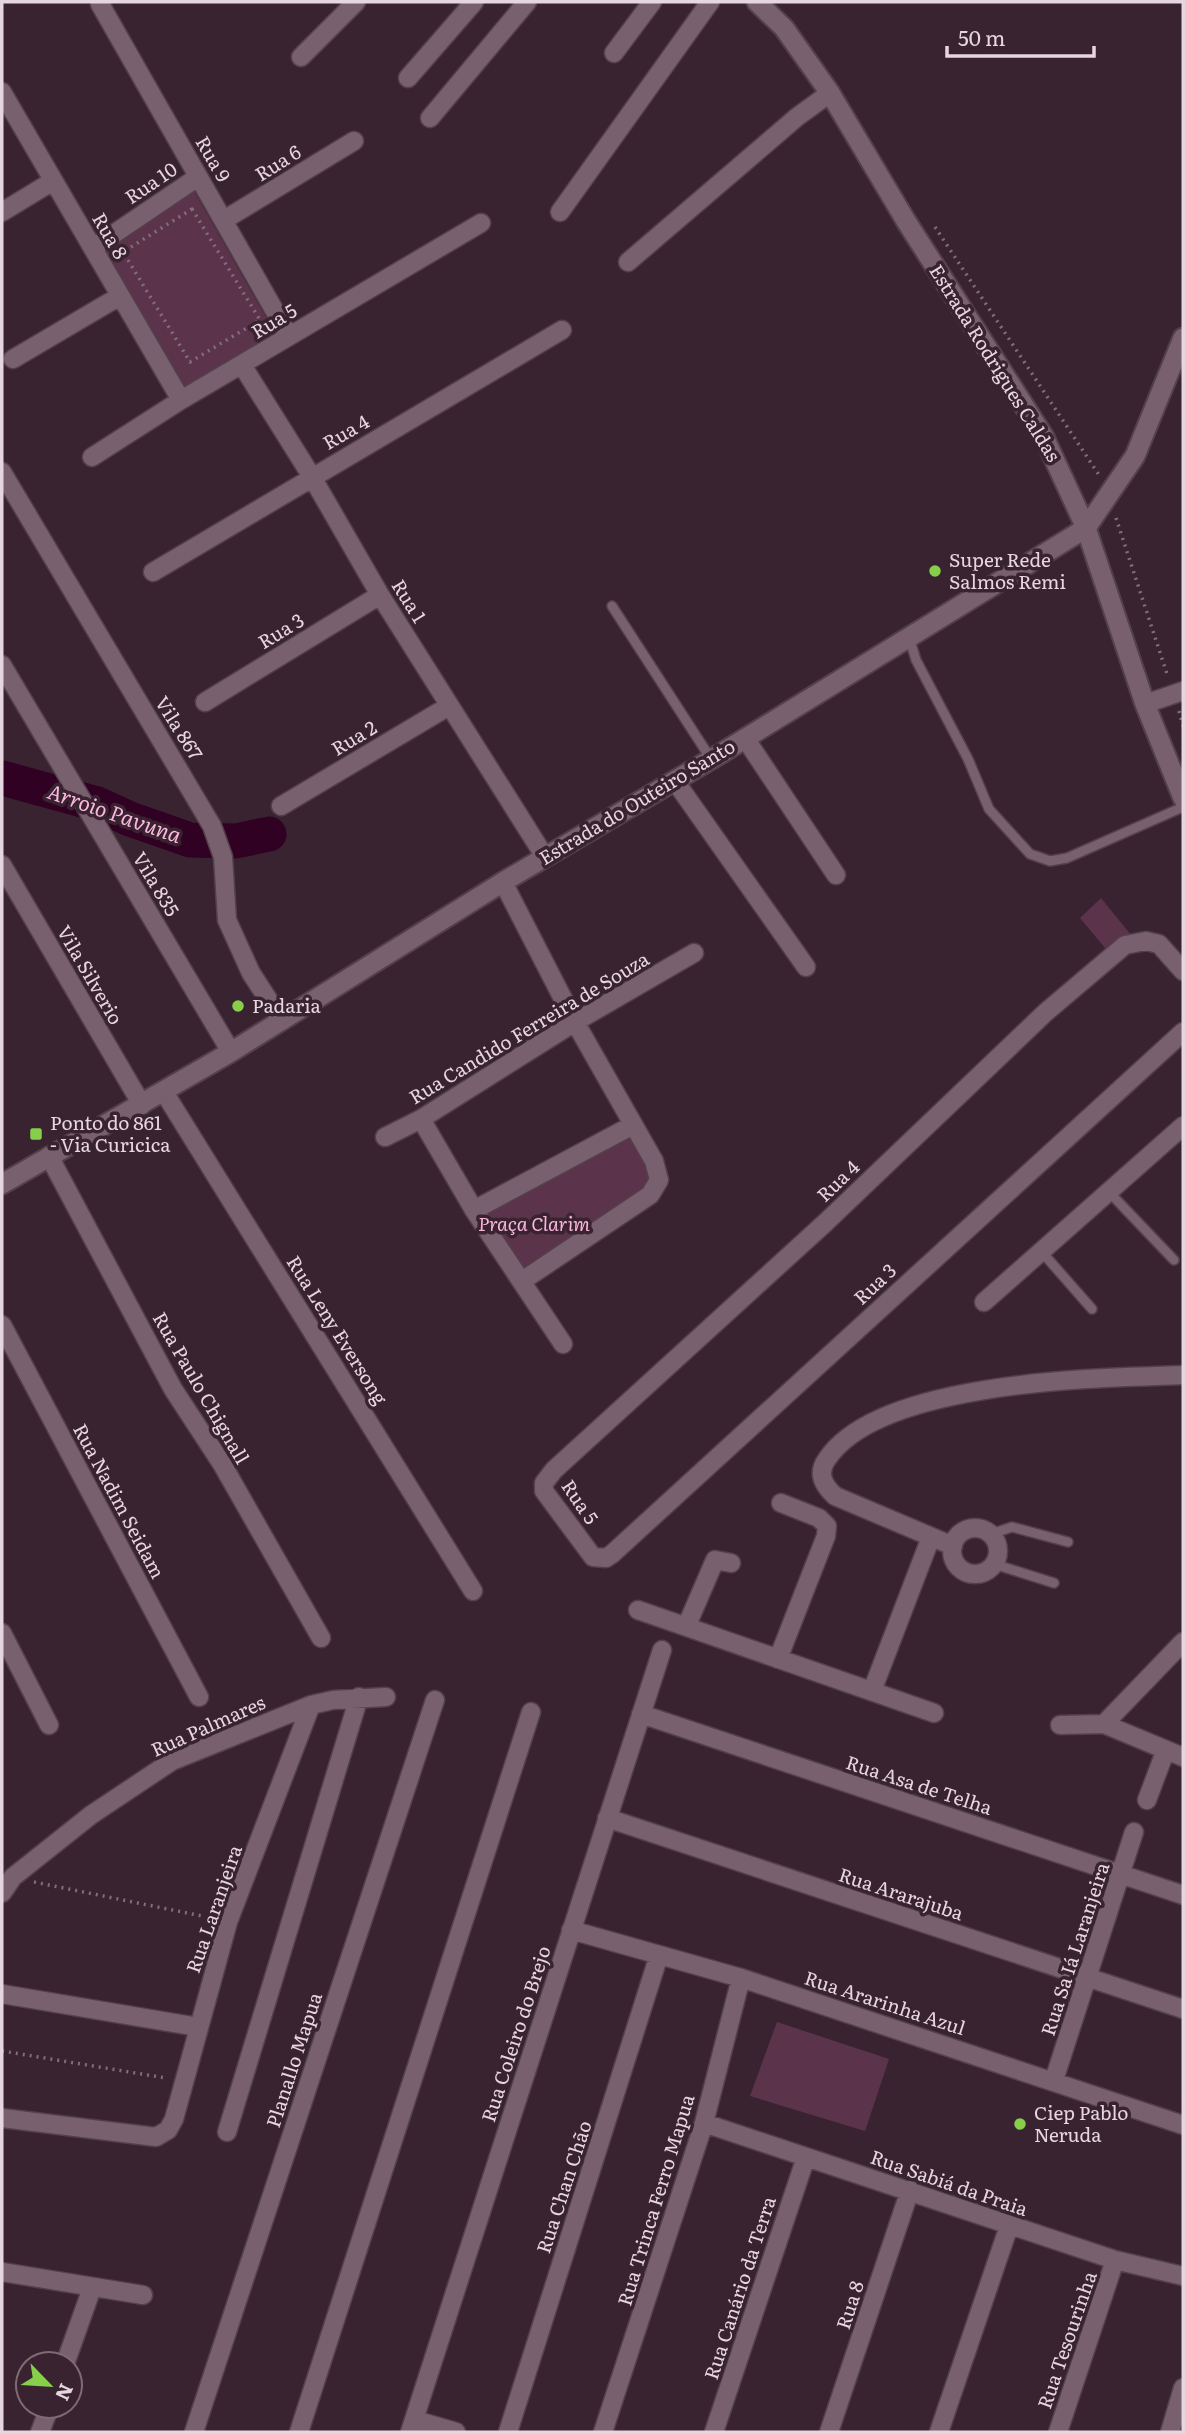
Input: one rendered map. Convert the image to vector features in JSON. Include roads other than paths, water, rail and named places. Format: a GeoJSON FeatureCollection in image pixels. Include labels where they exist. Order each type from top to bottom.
{"type":"FeatureCollection","features":[{"type":"Feature","properties":{"kind":"street"},"geometry":{"type":"LineString","coordinates":[[301,57],[356,2]]}},
{"type":"Feature","properties":{"kind":"street"},"geometry":{"type":"LineString","coordinates":[[408,78],[474,2]]}},
{"type":"Feature","properties":{"kind":"street"},"geometry":{"type":"LineString","coordinates":[[429,118],[527,2]]}},
{"type":"Feature","properties":{"kind":"street"},"geometry":{"type":"LineString","coordinates":[[614,53],[652,2]]}},
{"type":"Feature","properties":{"kind":"street"},"geometry":{"type":"LineString","coordinates":[[560,212],[710,2]]}},
{"type":"Feature","properties":{"kind":"street","name":"Rua 9"},"geometry":{"type":"LineString","coordinates":[[100,4],[289,336]]}},
{"type":"Feature","properties":{"kind":"street","name":"Estrada Rodrigues Caldas"},"geometry":{"type":"LineString","coordinates":[[767,5],[830,93],[906,221],[1044,438],[1086,528],[1145,704],[1183,798]]}},
{"type":"Feature","properties":{"kind":"street","name":"Rua 8"},"geometry":{"type":"LineString","coordinates":[[2,92],[181,400]]}},
{"type":"Feature","properties":{"kind":"street"},"geometry":{"type":"LineString","coordinates":[[628,262],[777,134],[830,93]]}},
{"type":"Feature","properties":{"kind":"street","name":"Rua 6"},"geometry":{"type":"LineString","coordinates":[[224,220],[354,141]]}},
{"type":"Feature","properties":{"kind":"street","name":"Rua 10"},"geometry":{"type":"LineString","coordinates":[[93,248],[198,177]]}},
{"type":"Feature","properties":{"kind":"street"},"geometry":{"type":"LineString","coordinates":[[2,212],[54,181]]}},
{"type":"Feature","properties":{"kind":"street","name":"Rua 5"},"geometry":{"type":"LineString","coordinates":[[92,457],[181,400],[481,223]]}},
{"type":"Feature","properties":{"kind":"street"},"geometry":{"type":"LineString","coordinates":[[13,359],[120,296]]}},
{"type":"Feature","properties":{"kind":"street","name":"Rua 4"},"geometry":{"type":"LineString","coordinates":[[153,572],[562,330]]}},
{"type":"Feature","properties":{"kind":"street","name":"Estrada do Outeiro Santo"},"geometry":{"type":"LineString","coordinates":[[2,1184],[231,1052],[503,882],[675,781],[1086,528],[1135,456],[1183,338]]}},
{"type":"Feature","properties":{"kind":"street","name":"Rua 1"},"geometry":{"type":"LineString","coordinates":[[242,365],[312,477],[380,595],[545,857]]}},
{"type":"Feature","properties":{"kind":"street","name":"Vila 867"},"geometry":{"type":"LineString","coordinates":[[2,472],[212,826],[223,857],[227,920],[251,973],[282,1021]]}},
{"type":"Feature","properties":{"kind":"street","name":"Rua 3"},"geometry":{"type":"LineString","coordinates":[[205,702],[380,595]]}},
{"type":"Feature","properties":{"kind":"street","name":"Vila 835"},"geometry":{"type":"LineString","coordinates":[[2,665],[231,1052]]}},
{"type":"Feature","properties":{"kind":"street"},"geometry":{"type":"LineString","coordinates":[[1145,704],[1183,690]]}},
{"type":"Feature","properties":{"kind":"street","name":"Rua 2"},"geometry":{"type":"LineString","coordinates":[[281,806],[449,706]]}},
{"type":"Feature","properties":{"kind":"street"},"geometry":{"type":"LineString","coordinates":[[745,738],[836,875]]}},
{"type":"Feature","properties":{"kind":"street"},"geometry":{"type":"LineString","coordinates":[[675,781],[806,967]]}},
{"type":"Feature","properties":{"kind":"street","name":"Vila Silverio"},"geometry":{"type":"LineString","coordinates":[[2,866],[142,1105]]}},
{"type":"Feature","properties":{"kind":"street"},"geometry":{"type":"LineString","coordinates":[[503,882],[575,1022],[659,1173],[658,1186],[650,1195],[522,1280]]}},
{"type":"Feature","properties":{"kind":"street","name":"Rua 4"},"geometry":{"type":"LineString","coordinates":[[554,1470],[825,1223],[1046,1012],[1125,945],[1146,941],[1174,954]]}},
{"type":"Feature","properties":{"kind":"street","name":"Rua Candido Ferreira de Souza"},"geometry":{"type":"LineString","coordinates":[[385,1137],[421,1119],[575,1022],[694,953]]}},
{"type":"Feature","properties":{"kind":"street","name":"Rua 3"},"geometry":{"type":"LineString","coordinates":[[593,1557],[606,1558],[612,1554],[1183,1032]]}},
{"type":"Feature","properties":{"kind":"street","name":"Rua Leny Eversong"},"geometry":{"type":"LineString","coordinates":[[164,1092],[473,1591]]}},
{"type":"Feature","properties":{"kind":"street"},"geometry":{"type":"LineString","coordinates":[[421,1119],[474,1210],[563,1344]]}},
{"type":"Feature","properties":{"kind":"street"},"geometry":{"type":"LineString","coordinates":[[474,1210],[633,1125]]}},
{"type":"Feature","properties":{"kind":"street"},"geometry":{"type":"LineString","coordinates":[[984,1302],[1109,1192],[1180,1135]]}},
{"type":"Feature","properties":{"kind":"street","name":"Rua Paulo Chignall"},"geometry":{"type":"LineString","coordinates":[[49,1156],[173,1389],[222,1464],[321,1638]]}},
{"type":"Feature","properties":{"kind":"street","name":"Rua Nadim Seidam"},"geometry":{"type":"LineString","coordinates":[[2,1325],[200,1697]]}},
{"type":"Feature","properties":{"kind":"street"},"geometry":{"type":"LineString","coordinates":[[953,1546],[835,1496],[825,1487],[821,1476],[824,1464],[858,1429],[883,1415],[915,1405],[988,1390],[1103,1377],[1183,1375]]}},
{"type":"Feature","properties":{"kind":"street","name":"Rua 5"},"geometry":{"type":"LineString","coordinates":[[554,1470],[544,1483],[544,1492],[593,1557]]}},
{"type":"Feature","properties":{"kind":"street"},"geometry":{"type":"LineString","coordinates":[[778,1659],[827,1526],[819,1518],[781,1503]]}},
{"type":"Feature","properties":{"kind":"street"},"geometry":{"type":"LineString","coordinates":[[968,1529],[984,1530],[991,1534],[998,1548],[994,1564],[982,1573],[966,1572],[955,1562],[953,1546],[956,1539],[968,1529]]}},
{"type":"Feature","properties":{"kind":"street"},"geometry":{"type":"LineString","coordinates":[[872,1691],[931,1537]]}},
{"type":"Feature","properties":{"kind":"street"},"geometry":{"type":"LineString","coordinates":[[687,1625],[715,1560],[731,1563]]}},
{"type":"Feature","properties":{"kind":"street"},"geometry":{"type":"LineString","coordinates":[[638,1610],[934,1713]]}},
{"type":"Feature","properties":{"kind":"street"},"geometry":{"type":"LineString","coordinates":[[2,1633],[49,1726]]}},
{"type":"Feature","properties":{"kind":"street"},"geometry":{"type":"LineString","coordinates":[[1104,1724],[1183,1642]]}},
{"type":"Feature","properties":{"kind":"street","name":"Rua Coleiro do Brejo"},"geometry":{"type":"LineString","coordinates":[[413,2426],[662,1650]]}},
{"type":"Feature","properties":{"kind":"street"},"geometry":{"type":"LineString","coordinates":[[227,2132],[359,1697]]}},
{"type":"Feature","properties":{"kind":"street","name":"Rua Palmares"},"geometry":{"type":"LineString","coordinates":[[2,1893],[13,1877],[91,1815],[172,1761],[312,1705],[359,1697],[386,1697]]}},
{"type":"Feature","properties":{"kind":"street","name":"Planallo Mapua"},"geometry":{"type":"LineString","coordinates":[[194,2432],[435,1700]]}},
{"type":"Feature","properties":{"kind":"street","name":"Rua Laranjeira"},"geometry":{"type":"LineString","coordinates":[[2,2118],[156,2137],[168,2130],[174,2119],[182,2081],[228,1922],[312,1705]]}},
{"type":"Feature","properties":{"kind":"street"},"geometry":{"type":"LineString","coordinates":[[299,2432],[531,1712]]}},
{"type":"Feature","properties":{"kind":"street","name":"Rua Asa de Telha"},"geometry":{"type":"LineString","coordinates":[[641,1714],[1183,1895]]}},
{"type":"Feature","properties":{"kind":"street"},"geometry":{"type":"LineString","coordinates":[[1060,1725],[1104,1724],[1165,1752],[1183,1757]]}},
{"type":"Feature","properties":{"kind":"street"},"geometry":{"type":"LineString","coordinates":[[1147,1800],[1165,1752]]}},
{"type":"Feature","properties":{"kind":"street","name":"Rua Ararajuba"},"geometry":{"type":"LineString","coordinates":[[607,1818],[1183,2009]]}},
{"type":"Feature","properties":{"kind":"street","name":"Rua Sa Iá Laranjeira"},"geometry":{"type":"LineString","coordinates":[[1054,2080],[1134,1832]]}},
{"type":"Feature","properties":{"kind":"street","name":"Rua Ararinha Azul"},"geometry":{"type":"LineString","coordinates":[[571,1930],[741,1978],[1183,2125]]}},
{"type":"Feature","properties":{"kind":"street","name":"Rua Chan Chão"},"geometry":{"type":"LineString","coordinates":[[508,2432],[659,1955]]}},
{"type":"Feature","properties":{"kind":"street","name":"Rua Trinca Ferro Mapua"},"geometry":{"type":"LineString","coordinates":[[603,2432],[704,2123],[741,1978]]}},
{"type":"Feature","properties":{"kind":"street"},"geometry":{"type":"LineString","coordinates":[[2,1994],[198,2027]]}},
{"type":"Feature","properties":{"kind":"street","name":"Rua Sabiá da Praia"},"geometry":{"type":"LineString","coordinates":[[704,2123],[1115,2260],[1183,2276]]}},
{"type":"Feature","properties":{"kind":"street","name":"Rua Canário da Terra"},"geometry":{"type":"LineString","coordinates":[[714,2432],[806,2157]]}},
{"type":"Feature","properties":{"kind":"street","name":"Rua 8"},"geometry":{"type":"LineString","coordinates":[[830,2432],[910,2190]]}},
{"type":"Feature","properties":{"kind":"street"},"geometry":{"type":"LineString","coordinates":[[939,2432],[1009,2226]]}},
{"type":"Feature","properties":{"kind":"street","name":"Rua Tesourinha"},"geometry":{"type":"LineString","coordinates":[[1058,2432],[1115,2260]]}},
{"type":"Feature","properties":{"kind":"street"},"geometry":{"type":"LineString","coordinates":[[2,2272],[143,2295]]}},
{"type":"Feature","properties":{"kind":"street"},"geometry":{"type":"LineString","coordinates":[[70,2350],[92,2288]]}},
{"type":"Feature","properties":{"kind":"street"},"geometry":{"type":"LineString","coordinates":[[1170,2432],[1183,2388]]}},
{"type":"Feature","properties":{"kind":"street"},"geometry":{"type":"LineString","coordinates":[[413,2426],[456,2432]]}},
{"type":"Feature","properties":{"kind":"lane"},"geometry":{"type":"LineString","coordinates":[[612,606],[711,759]]}},
{"type":"Feature","properties":{"kind":"lane"},"geometry":{"type":"LineString","coordinates":[[909,636],[916,660],[968,759],[989,809],[1030,854],[1050,861],[1067,858],[1183,807]]}},
{"type":"Feature","properties":{"kind":"lane"},"geometry":{"type":"LineString","coordinates":[[1109,1192],[1174,1260]]}},
{"type":"Feature","properties":{"kind":"lane"},"geometry":{"type":"LineString","coordinates":[[1041,1251],[1092,1309]]}},
{"type":"Feature","properties":{"kind":"lane"},"geometry":{"type":"LineString","coordinates":[[991,1534],[1012,1527],[1068,1542]]}},
{"type":"Feature","properties":{"kind":"lane"},"geometry":{"type":"LineString","coordinates":[[994,1564],[1054,1583]]}},
{"type":"Feature","properties":{"kind":"waterway","name":"Arroio Pavuna"},"geometry":{"type":"LineString","coordinates":[[2,778],[97,804],[190,840],[236,841],[269,834]]}},
{"type":"Feature","properties":{"kind":"place","name":"Super Rede Salmos Remi"},"geometry":{"type":"Point","coordinates":[935,571]}},
{"type":"Feature","properties":{"kind":"place","name":"Padaria"},"geometry":{"type":"Point","coordinates":[238,1006]}},
{"type":"Feature","properties":{"kind":"place","name":"Ponto do 861 - Via Curicica"},"geometry":{"type":"Point","coordinates":[36,1134]}},
{"type":"Feature","properties":{"kind":"place","name":"Ciep Pablo Neruda"},"geometry":{"type":"Point","coordinates":[1020,2124]}},
{"type":"Feature","properties":{"kind":"park label","name":"Praça Clarim"},"geometry":{"type":"Point","coordinates":[534,1224]}}]}
